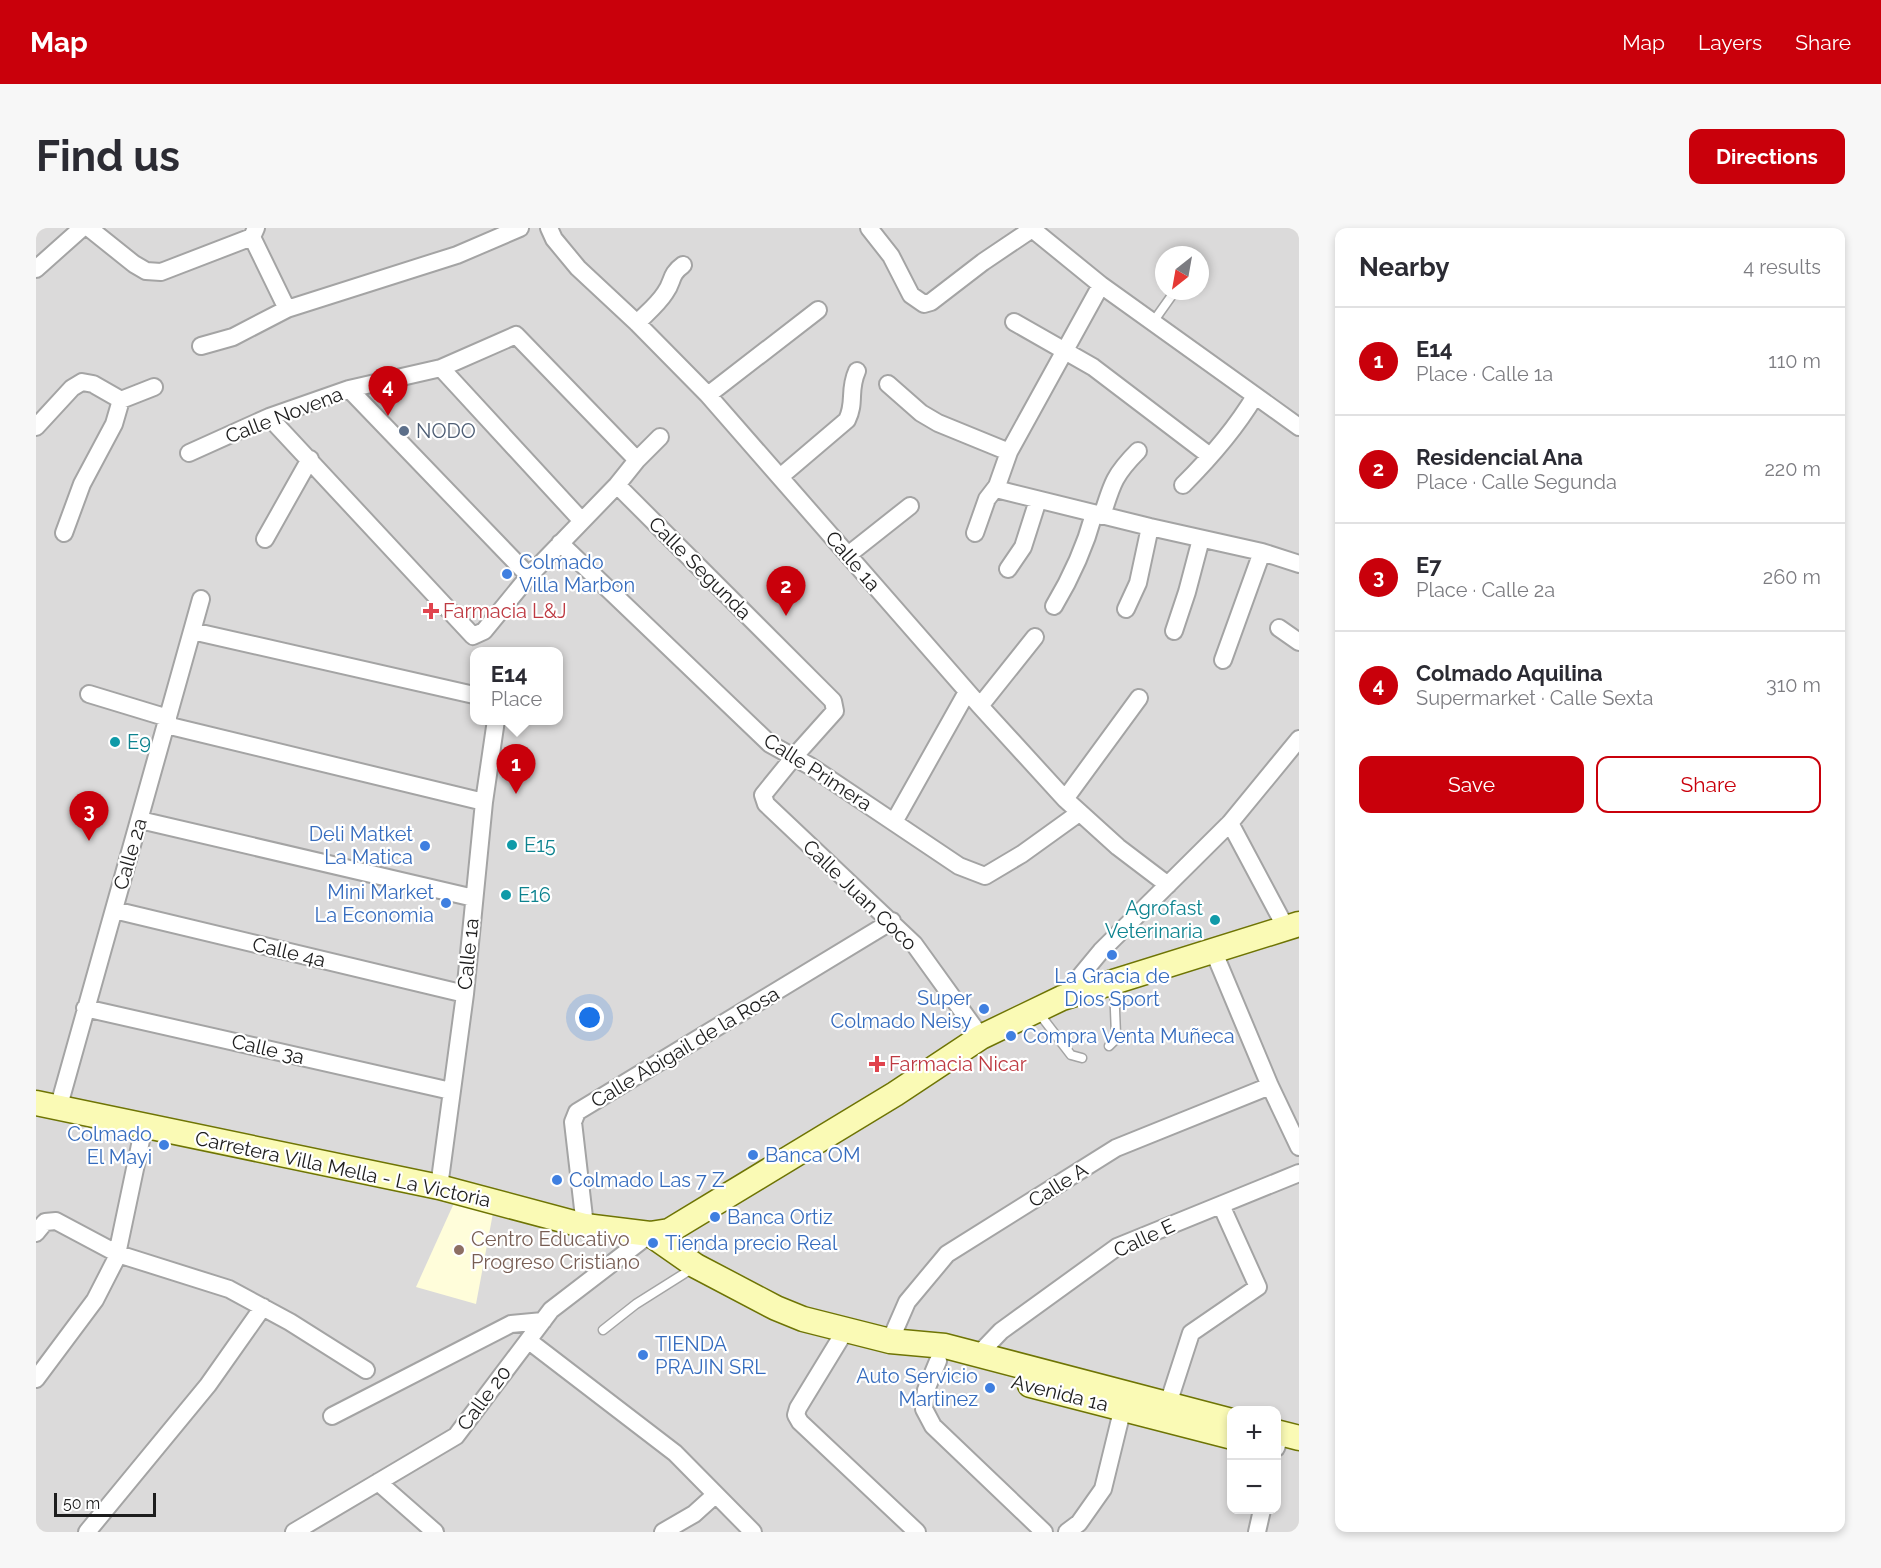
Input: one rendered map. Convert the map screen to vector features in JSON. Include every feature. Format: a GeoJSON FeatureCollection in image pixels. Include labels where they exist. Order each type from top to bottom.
{"type":"FeatureCollection","features":[{"type":"Feature","properties":{"kind":"main road"},"geometry":{"type":"LineString","coordinates":[[650,1234],[669,1231],[895,1094],[981,1038],[1036,1009],[1113,981],[1293,926]]}},
{"type":"Feature","properties":{"kind":"main road","name":"Carretera Villa Mella - La Victoria"},"geometry":{"type":"LineString","coordinates":[[47,1106],[439,1187],[585,1226],[650,1234]]}},
{"type":"Feature","properties":{"kind":"main road","name":"Avenida 1a"},"geometry":{"type":"LineString","coordinates":[[650,1234],[696,1266],[776,1308],[803,1319],[890,1341],[945,1346],[978,1355],[1125,1400],[1227,1435]]}},
{"type":"Feature","properties":{"kind":"main road","name":"Avenida 1a"},"geometry":{"type":"LineString","coordinates":[[890,1341],[938,1361],[1125,1400],[1168,1404],[1227,1419]]}},
{"type":"Feature","properties":{"kind":"main road"},"geometry":{"type":"LineString","coordinates":[[1282,1440],[1299,1455]]}},
{"type":"Feature","properties":{"kind":"street"},"geometry":{"type":"LineString","coordinates":[[36,269],[82,228]]}},
{"type":"Feature","properties":{"kind":"street"},"geometry":{"type":"LineString","coordinates":[[88,228],[134,264],[146,271],[161,272],[254,232],[287,309]]}},
{"type":"Feature","properties":{"kind":"street"},"geometry":{"type":"LineString","coordinates":[[201,346],[233,338],[287,309],[457,255],[520,228]]}},
{"type":"Feature","properties":{"kind":"street","name":"Calle 1a"},"geometry":{"type":"LineString","coordinates":[[549,228],[554,239],[578,268],[637,323],[708,395],[967,692],[1065,799],[1118,847],[1168,885]]}},
{"type":"Feature","properties":{"kind":"street"},"geometry":{"type":"LineString","coordinates":[[869,228],[891,256],[911,295],[924,304],[931,302],[1032,228],[1101,285],[1299,427]]}},
{"type":"Feature","properties":{"kind":"street"},"geometry":{"type":"LineString","coordinates":[[637,323],[664,296],[674,272],[683,265]]}},
{"type":"Feature","properties":{"kind":"street"},"geometry":{"type":"LineString","coordinates":[[975,533],[987,500],[998,488],[1009,452],[1101,285]]}},
{"type":"Feature","properties":{"kind":"street"},"geometry":{"type":"LineString","coordinates":[[708,395],[818,310]]}},
{"type":"Feature","properties":{"kind":"street"},"geometry":{"type":"LineString","coordinates":[[1014,322],[1094,367],[1210,456]]}},
{"type":"Feature","properties":{"kind":"street","name":"Calle Novena"},"geometry":{"type":"LineString","coordinates":[[189,453],[269,417],[349,389],[441,368],[516,335],[637,460]]}},
{"type":"Feature","properties":{"kind":"street"},"geometry":{"type":"LineString","coordinates":[[441,368],[582,521]]}},
{"type":"Feature","properties":{"kind":"street"},"geometry":{"type":"LineString","coordinates":[[780,477],[847,420],[852,411],[852,382],[857,371]]}},
{"type":"Feature","properties":{"kind":"street"},"geometry":{"type":"LineString","coordinates":[[36,427],[72,388],[82,381],[93,384],[121,400]]}},
{"type":"Feature","properties":{"kind":"street"},"geometry":{"type":"LineString","coordinates":[[888,384],[921,414],[1009,452]]}},
{"type":"Feature","properties":{"kind":"street"},"geometry":{"type":"LineString","coordinates":[[121,400],[154,387]]}},
{"type":"Feature","properties":{"kind":"street"},"geometry":{"type":"LineString","coordinates":[[349,389],[529,576]]}},
{"type":"Feature","properties":{"kind":"street"},"geometry":{"type":"LineString","coordinates":[[1183,485],[1244,415],[1255,396]]}},
{"type":"Feature","properties":{"kind":"street"},"geometry":{"type":"LineString","coordinates":[[64,533],[82,484],[114,424],[121,400]]}},
{"type":"Feature","properties":{"kind":"street"},"geometry":{"type":"LineString","coordinates":[[269,417],[473,636],[484,631],[529,576],[660,438]]}},
{"type":"Feature","properties":{"kind":"street"},"geometry":{"type":"LineString","coordinates":[[1054,606],[1071,578],[1119,470],[1138,451]]}},
{"type":"Feature","properties":{"kind":"street"},"geometry":{"type":"LineString","coordinates":[[265,539],[310,459]]}},
{"type":"Feature","properties":{"kind":"street","name":"Calle Segunda"},"geometry":{"type":"LineString","coordinates":[[617,485],[833,701],[835,711],[793,758]]}},
{"type":"Feature","properties":{"kind":"street"},"geometry":{"type":"LineString","coordinates":[[998,488],[1098,515],[1262,552],[1299,564]]}},
{"type":"Feature","properties":{"kind":"street"},"geometry":{"type":"LineString","coordinates":[[1008,569],[1023,547],[1038,500]]}},
{"type":"Feature","properties":{"kind":"street"},"geometry":{"type":"LineString","coordinates":[[848,555],[910,506]]}},
{"type":"Feature","properties":{"kind":"street"},"geometry":{"type":"LineString","coordinates":[[1126,609],[1138,583],[1150,527]]}},
{"type":"Feature","properties":{"kind":"street"},"geometry":{"type":"LineString","coordinates":[[1174,631],[1201,539]]}},
{"type":"Feature","properties":{"kind":"street","name":"Calle Primera"},"geometry":{"type":"LineString","coordinates":[[560,543],[770,744],[810,766],[959,866],[985,876],[1022,854],[1079,813]]}},
{"type":"Feature","properties":{"kind":"street"},"geometry":{"type":"LineString","coordinates":[[1222,660],[1262,552]]}},
{"type":"Feature","properties":{"kind":"street","name":"Calle 2a"},"geometry":{"type":"LineString","coordinates":[[47,1106],[85,1008],[201,599]]}},
{"type":"Feature","properties":{"kind":"street"},"geometry":{"type":"LineString","coordinates":[[1279,628],[1299,642]]}},
{"type":"Feature","properties":{"kind":"street"},"geometry":{"type":"LineString","coordinates":[[192,631],[470,694]]}},
{"type":"Feature","properties":{"kind":"street"},"geometry":{"type":"LineString","coordinates":[[980,706],[1035,637]]}},
{"type":"Feature","properties":{"kind":"street"},"geometry":{"type":"LineString","coordinates":[[894,822],[967,692]]}},
{"type":"Feature","properties":{"kind":"street"},"geometry":{"type":"LineString","coordinates":[[88,694],[167,721],[484,802]]}},
{"type":"Feature","properties":{"kind":"street"},"geometry":{"type":"LineString","coordinates":[[1065,799],[1138,698]]}},
{"type":"Feature","properties":{"kind":"street","name":"Calle 1a"},"geometry":{"type":"LineString","coordinates":[[439,1187],[465,994],[484,802],[495,725]]}},
{"type":"Feature","properties":{"kind":"street"},"geometry":{"type":"LineString","coordinates":[[1062,998],[1101,951],[1230,823],[1299,739]]}},
{"type":"Feature","properties":{"kind":"street","name":"Calle Juan Coco"},"geometry":{"type":"LineString","coordinates":[[793,758],[764,795],[765,804],[914,944],[981,1038]]}},
{"type":"Feature","properties":{"kind":"street"},"geometry":{"type":"LineString","coordinates":[[140,820],[474,898]]}},
{"type":"Feature","properties":{"kind":"street"},"geometry":{"type":"LineString","coordinates":[[1230,823],[1293,926]]}},
{"type":"Feature","properties":{"kind":"street","name":"Calle 4a"},"geometry":{"type":"LineString","coordinates":[[114,910],[465,994]]}},
{"type":"Feature","properties":{"kind":"street","name":"Calle Abigail de la Rosa"},"geometry":{"type":"LineString","coordinates":[[585,1226],[573,1122],[577,1112],[892,921]]}},
{"type":"Feature","properties":{"kind":"street"},"geometry":{"type":"LineString","coordinates":[[1213,950],[1270,1086],[1299,1147]]}},
{"type":"Feature","properties":{"kind":"street","name":"Calle 3a"},"geometry":{"type":"LineString","coordinates":[[85,1008],[451,1091]]}},
{"type":"Feature","properties":{"kind":"street","name":"Calle A"},"geometry":{"type":"LineString","coordinates":[[890,1341],[907,1302],[947,1254],[1116,1148],[1270,1086]]}},
{"type":"Feature","properties":{"kind":"street"},"geometry":{"type":"LineString","coordinates":[[36,1379],[95,1300],[118,1254],[144,1126]]}},
{"type":"Feature","properties":{"kind":"street","name":"Calle E"},"geometry":{"type":"LineString","coordinates":[[978,1355],[1001,1331],[1117,1247],[1299,1173]]}},
{"type":"Feature","properties":{"kind":"street"},"geometry":{"type":"LineString","coordinates":[[1168,1404],[1191,1333],[1258,1287],[1221,1205]]}},
{"type":"Feature","properties":{"kind":"street"},"geometry":{"type":"LineString","coordinates":[[36,1233],[45,1222],[56,1221],[118,1254],[229,1289],[263,1307],[366,1370]]}},
{"type":"Feature","properties":{"kind":"street","name":"Calle 20"},"geometry":{"type":"LineString","coordinates":[[294,1532],[456,1436],[551,1310],[650,1234]]}},
{"type":"Feature","properties":{"kind":"street"},"geometry":{"type":"LineString","coordinates":[[87,1532],[208,1385],[263,1307]]}},
{"type":"Feature","properties":{"kind":"street"},"geometry":{"type":"LineString","coordinates":[[332,1416],[511,1324],[543,1321]]}},
{"type":"Feature","properties":{"kind":"street"},"geometry":{"type":"LineString","coordinates":[[844,1331],[796,1415],[800,1422],[916,1532]]}},
{"type":"Feature","properties":{"kind":"street"},"geometry":{"type":"LineString","coordinates":[[529,1341],[675,1453],[753,1532]]}},
{"type":"Feature","properties":{"kind":"street"},"geometry":{"type":"LineString","coordinates":[[938,1361],[926,1390],[924,1409],[933,1426],[1044,1532]]}},
{"type":"Feature","properties":{"kind":"street"},"geometry":{"type":"LineString","coordinates":[[1067,1532],[1079,1523],[1102,1489],[1125,1400]]}},
{"type":"Feature","properties":{"kind":"street"},"geometry":{"type":"LineString","coordinates":[[378,1482],[435,1532]]}},
{"type":"Feature","properties":{"kind":"street"},"geometry":{"type":"LineString","coordinates":[[663,1532],[694,1514],[715,1495]]}},
{"type":"Feature","properties":{"kind":"street"},"geometry":{"type":"LineString","coordinates":[[1257,1532],[1261,1514]]}},
{"type":"Feature","properties":{"kind":"lane"},"geometry":{"type":"LineString","coordinates":[[1152,322],[1168,300]]}},
{"type":"Feature","properties":{"kind":"lane"},"geometry":{"type":"LineString","coordinates":[[1109,1046],[1116,1035],[1113,981]]}},
{"type":"Feature","properties":{"kind":"lane"},"geometry":{"type":"LineString","coordinates":[[1036,1009],[1071,1055],[1082,1058]]}},
{"type":"Feature","properties":{"kind":"lane"},"geometry":{"type":"LineString","coordinates":[[603,1330],[636,1304],[696,1266]]}},
{"type":"Feature","properties":{"kind":"shaded area"},"geometry":{"type":"Polygon","coordinates":[[[36,228],[1299,228],[1299,1532],[36,1532],[36,228]]]}},
{"type":"Feature","properties":{"kind":"shaded area","name":"Centro Educativo Progreso Cristiano"},"geometry":{"type":"Polygon","coordinates":[[[454,1203],[493,1213],[476,1304],[416,1287],[454,1203]]]}},
{"type":"Feature","properties":{"kind":"place","name":"Colmado Aquilina"},"geometry":{"type":"Point","coordinates":[388,416]}},
{"type":"Feature","properties":{"kind":"place","name":"NODO"},"geometry":{"type":"Point","coordinates":[404,431]}},
{"type":"Feature","properties":{"kind":"place","name":"Colmado Villa Marbon"},"geometry":{"type":"Point","coordinates":[507,574]}},
{"type":"Feature","properties":{"kind":"place","name":"Farmacia L&J"},"geometry":{"type":"Point","coordinates":[431,611]}},
{"type":"Feature","properties":{"kind":"place","name":"Residencial Ana"},"geometry":{"type":"Point","coordinates":[786,616]}},
{"type":"Feature","properties":{"kind":"place","name":"E9"},"geometry":{"type":"Point","coordinates":[115,742]}},
{"type":"Feature","properties":{"kind":"place","name":"E14"},"geometry":{"type":"Point","coordinates":[516,794]}},
{"type":"Feature","properties":{"kind":"place","name":"E7"},"geometry":{"type":"Point","coordinates":[89,841]}},
{"type":"Feature","properties":{"kind":"place","name":"E15"},"geometry":{"type":"Point","coordinates":[512,845]}},
{"type":"Feature","properties":{"kind":"place","name":"Deli Matket La Matica"},"geometry":{"type":"Point","coordinates":[425,846]}},
{"type":"Feature","properties":{"kind":"place","name":"E16"},"geometry":{"type":"Point","coordinates":[506,895]}},
{"type":"Feature","properties":{"kind":"place","name":"Mini Market La Economia"},"geometry":{"type":"Point","coordinates":[446,903]}},
{"type":"Feature","properties":{"kind":"place","name":"Agrofast Veterinaria"},"geometry":{"type":"Point","coordinates":[1215,920]}},
{"type":"Feature","properties":{"kind":"place","name":"La Gracia de Dios Sport"},"geometry":{"type":"Point","coordinates":[1112,955]}},
{"type":"Feature","properties":{"kind":"place","name":"Super Colmado Neisy"},"geometry":{"type":"Point","coordinates":[984,1009]}},
{"type":"Feature","properties":{"kind":"place","name":"Compra Venta Muñeca"},"geometry":{"type":"Point","coordinates":[1011,1036]}},
{"type":"Feature","properties":{"kind":"place","name":"Farmacia Nicar"},"geometry":{"type":"Point","coordinates":[877,1064]}},
{"type":"Feature","properties":{"kind":"place","name":"Colmado El Mayi"},"geometry":{"type":"Point","coordinates":[164,1145]}},
{"type":"Feature","properties":{"kind":"place","name":"Banca OM"},"geometry":{"type":"Point","coordinates":[753,1155]}},
{"type":"Feature","properties":{"kind":"place","name":"Colmado Las 7 Z"},"geometry":{"type":"Point","coordinates":[557,1180]}},
{"type":"Feature","properties":{"kind":"place","name":"Banca Ortiz"},"geometry":{"type":"Point","coordinates":[715,1217]}},
{"type":"Feature","properties":{"kind":"place","name":"Tienda precio Real"},"geometry":{"type":"Point","coordinates":[653,1243]}},
{"type":"Feature","properties":{"kind":"place","name":"Centro Educativo Progreso Cristiano"},"geometry":{"type":"Point","coordinates":[459,1250]}},
{"type":"Feature","properties":{"kind":"place","name":"TIENDA PRAJIN SRL"},"geometry":{"type":"Point","coordinates":[643,1355]}},
{"type":"Feature","properties":{"kind":"place","name":"Auto Servicio Martinez"},"geometry":{"type":"Point","coordinates":[990,1388]}}]}
